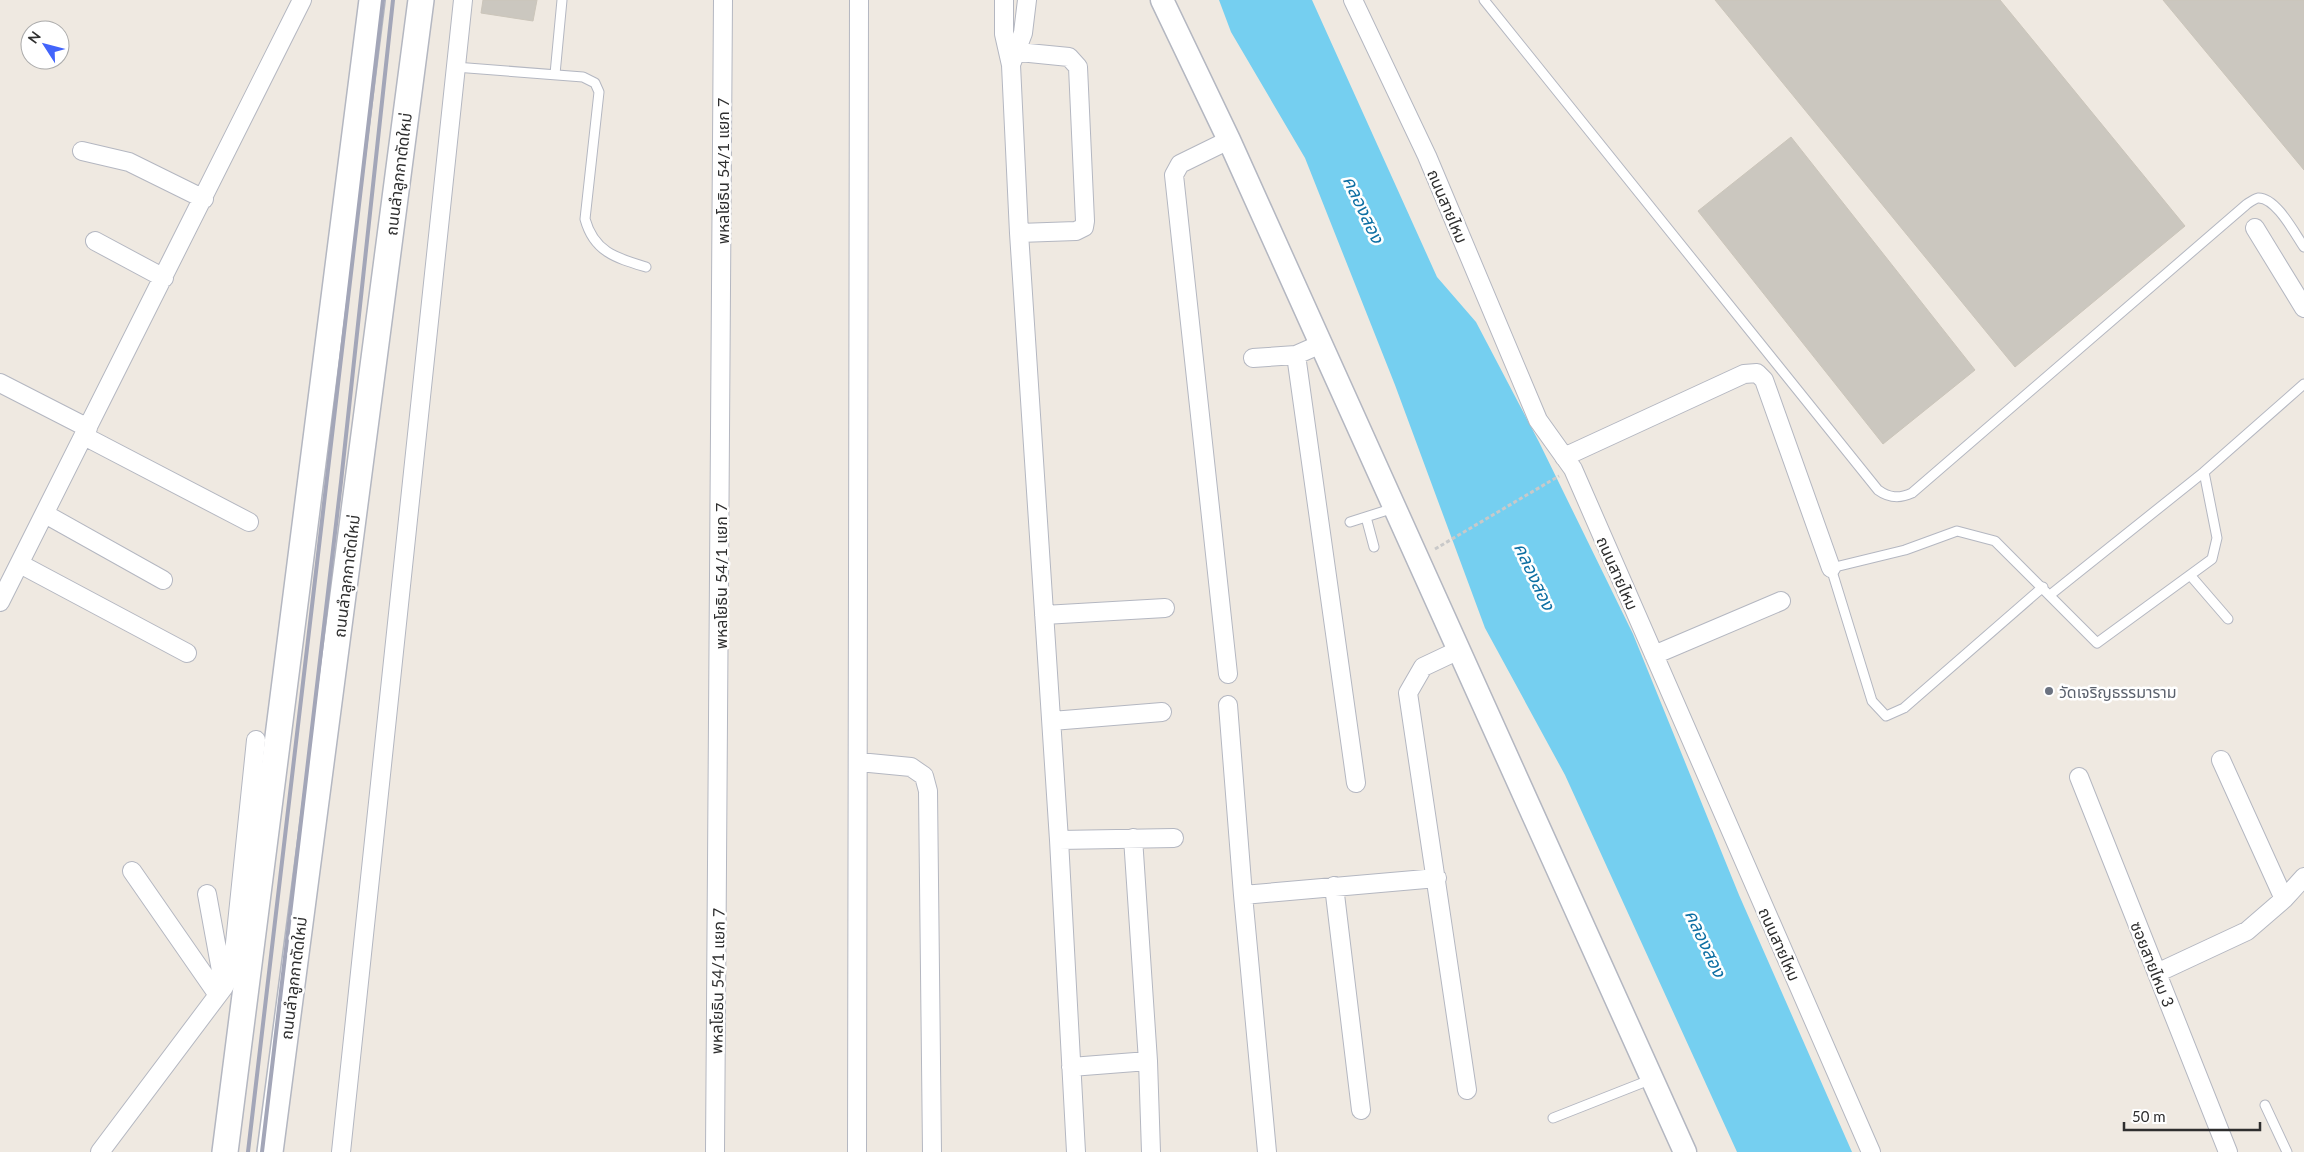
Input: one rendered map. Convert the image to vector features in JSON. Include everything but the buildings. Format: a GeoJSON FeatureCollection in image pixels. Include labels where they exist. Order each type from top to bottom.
{"type":"FeatureCollection","features":[{"type":"Feature","properties":{"kind":"main road"},"geometry":{"type":"LineString","coordinates":[[225,1152],[372,0]]}},
{"type":"Feature","properties":{"kind":"main road","name":"ถนนลำลูกกาตัดใหม่"},"geometry":{"type":"LineString","coordinates":[[270,1152],[421,0]]}},
{"type":"Feature","properties":{"kind":"street"},"geometry":{"type":"LineString","coordinates":[[0,602],[204,199],[302,0]]}},
{"type":"Feature","properties":{"kind":"street"},"geometry":{"type":"LineString","coordinates":[[341,1152],[463,0]]}},
{"type":"Feature","properties":{"kind":"street","name":"พหลโยธิน 54/1 แยก 7"},"geometry":{"type":"LineString","coordinates":[[715,1152],[723,0]]}},
{"type":"Feature","properties":{"kind":"street"},"geometry":{"type":"LineString","coordinates":[[857,1152],[859,0]]}},
{"type":"Feature","properties":{"kind":"street"},"geometry":{"type":"LineString","coordinates":[[1004,0],[1004,34],[1012,56],[1019,233],[1052,721],[1076,1152]]}},
{"type":"Feature","properties":{"kind":"street"},"geometry":{"type":"LineString","coordinates":[[1012,56],[1023,33],[1027,0]]}},
{"type":"Feature","properties":{"kind":"street"},"geometry":{"type":"LineString","coordinates":[[1162,0],[1229,140],[1685,1152]]}},
{"type":"Feature","properties":{"kind":"street","name":"ถนนสายไหม"},"geometry":{"type":"LineString","coordinates":[[1353,0],[1428,156],[1538,420],[1573,469],[1871,1152]]}},
{"type":"Feature","properties":{"kind":"street"},"geometry":{"type":"LineString","coordinates":[[1012,56],[1069,57],[1078,67],[1085,221],[1084,227],[1076,231],[1019,233]]}},
{"type":"Feature","properties":{"kind":"street"},"geometry":{"type":"LineString","coordinates":[[1228,674],[1174,175],[1180,164],[1229,140]]}},
{"type":"Feature","properties":{"kind":"street"},"geometry":{"type":"LineString","coordinates":[[82,150],[129,162],[204,199]]}},
{"type":"Feature","properties":{"kind":"street"},"geometry":{"type":"LineString","coordinates":[[2255,228],[2304,308]]}},
{"type":"Feature","properties":{"kind":"street"},"geometry":{"type":"LineString","coordinates":[[95,241],[164,278]]}},
{"type":"Feature","properties":{"kind":"street"},"geometry":{"type":"LineString","coordinates":[[1253,358],[1296,355],[1321,344]]}},
{"type":"Feature","properties":{"kind":"street"},"geometry":{"type":"LineString","coordinates":[[1296,355],[1356,783]]}},
{"type":"Feature","properties":{"kind":"street"},"geometry":{"type":"LineString","coordinates":[[1564,457],[1744,374],[1757,373],[1764,380],[1831,568]]}},
{"type":"Feature","properties":{"kind":"street"},"geometry":{"type":"LineString","coordinates":[[0,383],[249,522]]}},
{"type":"Feature","properties":{"kind":"street"},"geometry":{"type":"LineString","coordinates":[[45,514],[163,580]]}},
{"type":"Feature","properties":{"kind":"street"},"geometry":{"type":"LineString","coordinates":[[20,564],[187,653]]}},
{"type":"Feature","properties":{"kind":"street"},"geometry":{"type":"LineString","coordinates":[[1654,655],[1781,601]]}},
{"type":"Feature","properties":{"kind":"street"},"geometry":{"type":"LineString","coordinates":[[1044,615],[1166,608]]}},
{"type":"Feature","properties":{"kind":"street"},"geometry":{"type":"LineString","coordinates":[[1459,650],[1423,667],[1408,693],[1467,1090]]}},
{"type":"Feature","properties":{"kind":"street"},"geometry":{"type":"LineString","coordinates":[[1228,705],[1243,895],[1267,1152]]}},
{"type":"Feature","properties":{"kind":"street"},"geometry":{"type":"LineString","coordinates":[[1052,721],[1162,712]]}},
{"type":"Feature","properties":{"kind":"street"},"geometry":{"type":"LineString","coordinates":[[108,1150],[221,991],[234,965],[256,740]]}},
{"type":"Feature","properties":{"kind":"street"},"geometry":{"type":"LineString","coordinates":[[2222,760],[2284,900]]}},
{"type":"Feature","properties":{"kind":"street"},"geometry":{"type":"LineString","coordinates":[[859,762],[911,767],[924,776],[928,790],[932,1152]]}},
{"type":"Feature","properties":{"kind":"street","name":"ซอยสายไหม 3"},"geometry":{"type":"LineString","coordinates":[[2079,777],[2228,1152]]}},
{"type":"Feature","properties":{"kind":"street"},"geometry":{"type":"LineString","coordinates":[[1133,838],[1148,1061],[1150,1152]]}},
{"type":"Feature","properties":{"kind":"street"},"geometry":{"type":"LineString","coordinates":[[1059,840],[1174,838]]}},
{"type":"Feature","properties":{"kind":"street"},"geometry":{"type":"LineString","coordinates":[[132,871],[221,991]]}},
{"type":"Feature","properties":{"kind":"street"},"geometry":{"type":"LineString","coordinates":[[2157,973],[2248,932],[2284,900],[2304,877]]}},
{"type":"Feature","properties":{"kind":"street"},"geometry":{"type":"LineString","coordinates":[[1243,895],[1437,878]]}},
{"type":"Feature","properties":{"kind":"street"},"geometry":{"type":"LineString","coordinates":[[1334,886],[1361,1110]]}},
{"type":"Feature","properties":{"kind":"street"},"geometry":{"type":"LineString","coordinates":[[207,894],[221,991]]}},
{"type":"Feature","properties":{"kind":"street"},"geometry":{"type":"LineString","coordinates":[[1071,1067],[1148,1061]]}},
{"type":"Feature","properties":{"kind":"lane"},"geometry":{"type":"LineString","coordinates":[[555,74],[562,0]]}},
{"type":"Feature","properties":{"kind":"lane"},"geometry":{"type":"LineString","coordinates":[[1484,0],[1878,490],[1887,497],[1902,498],[1912,493],[2247,204],[2257,198],[2268,200],[2275,206],[2304,247]]}},
{"type":"Feature","properties":{"kind":"lane"},"geometry":{"type":"LineString","coordinates":[[455,66],[555,74],[583,78],[595,83],[599,92],[585,219],[589,233],[602,250],[618,259],[646,267]]}},
{"type":"Feature","properties":{"kind":"lane"},"geometry":{"type":"LineString","coordinates":[[2050,595],[2204,472],[2304,384]]}},
{"type":"Feature","properties":{"kind":"lane"},"geometry":{"type":"LineString","coordinates":[[2043,587],[1904,708],[1886,716],[1872,701],[1831,568],[1905,550],[1957,530],[1995,540],[2043,587],[2097,644],[2212,559],[2217,538],[2204,472]]}},
{"type":"Feature","properties":{"kind":"lane"},"geometry":{"type":"LineString","coordinates":[[1350,522],[1395,508]]}},
{"type":"Feature","properties":{"kind":"lane"},"geometry":{"type":"LineString","coordinates":[[1366,517],[1374,547]]}},
{"type":"Feature","properties":{"kind":"lane"},"geometry":{"type":"LineString","coordinates":[[2190,575],[2228,620]]}},
{"type":"Feature","properties":{"kind":"lane"},"geometry":{"type":"LineString","coordinates":[[1553,1118],[1652,1079]]}},
{"type":"Feature","properties":{"kind":"lane"},"geometry":{"type":"LineString","coordinates":[[2265,1105],[2284,1151]]}},
{"type":"Feature","properties":{"kind":"path"},"geometry":{"type":"LineString","coordinates":[[1434,550],[1562,475]]}},
{"type":"Feature","properties":{"kind":"water","name":"คลองสอง"},"geometry":{"type":"Polygon","coordinates":[[[1219,0],[1312,0],[1437,277],[1476,322],[1539,442],[1633,634],[1739,895],[1852,1152],[1737,1152],[1565,775],[1485,628],[1395,385],[1305,158],[1231,32],[1219,0]]]}},
{"type":"Feature","properties":{"kind":"railway"},"geometry":{"type":"LineString","coordinates":[[248,1152],[383,0]]}},
{"type":"Feature","properties":{"kind":"railway"},"geometry":{"type":"LineString","coordinates":[[262,1152],[341,482],[393,0]]}},
{"type":"Feature","properties":{"kind":"place","name":"วัดเจริญธรรมาราม"},"geometry":{"type":"Point","coordinates":[2049,691]}}]}
